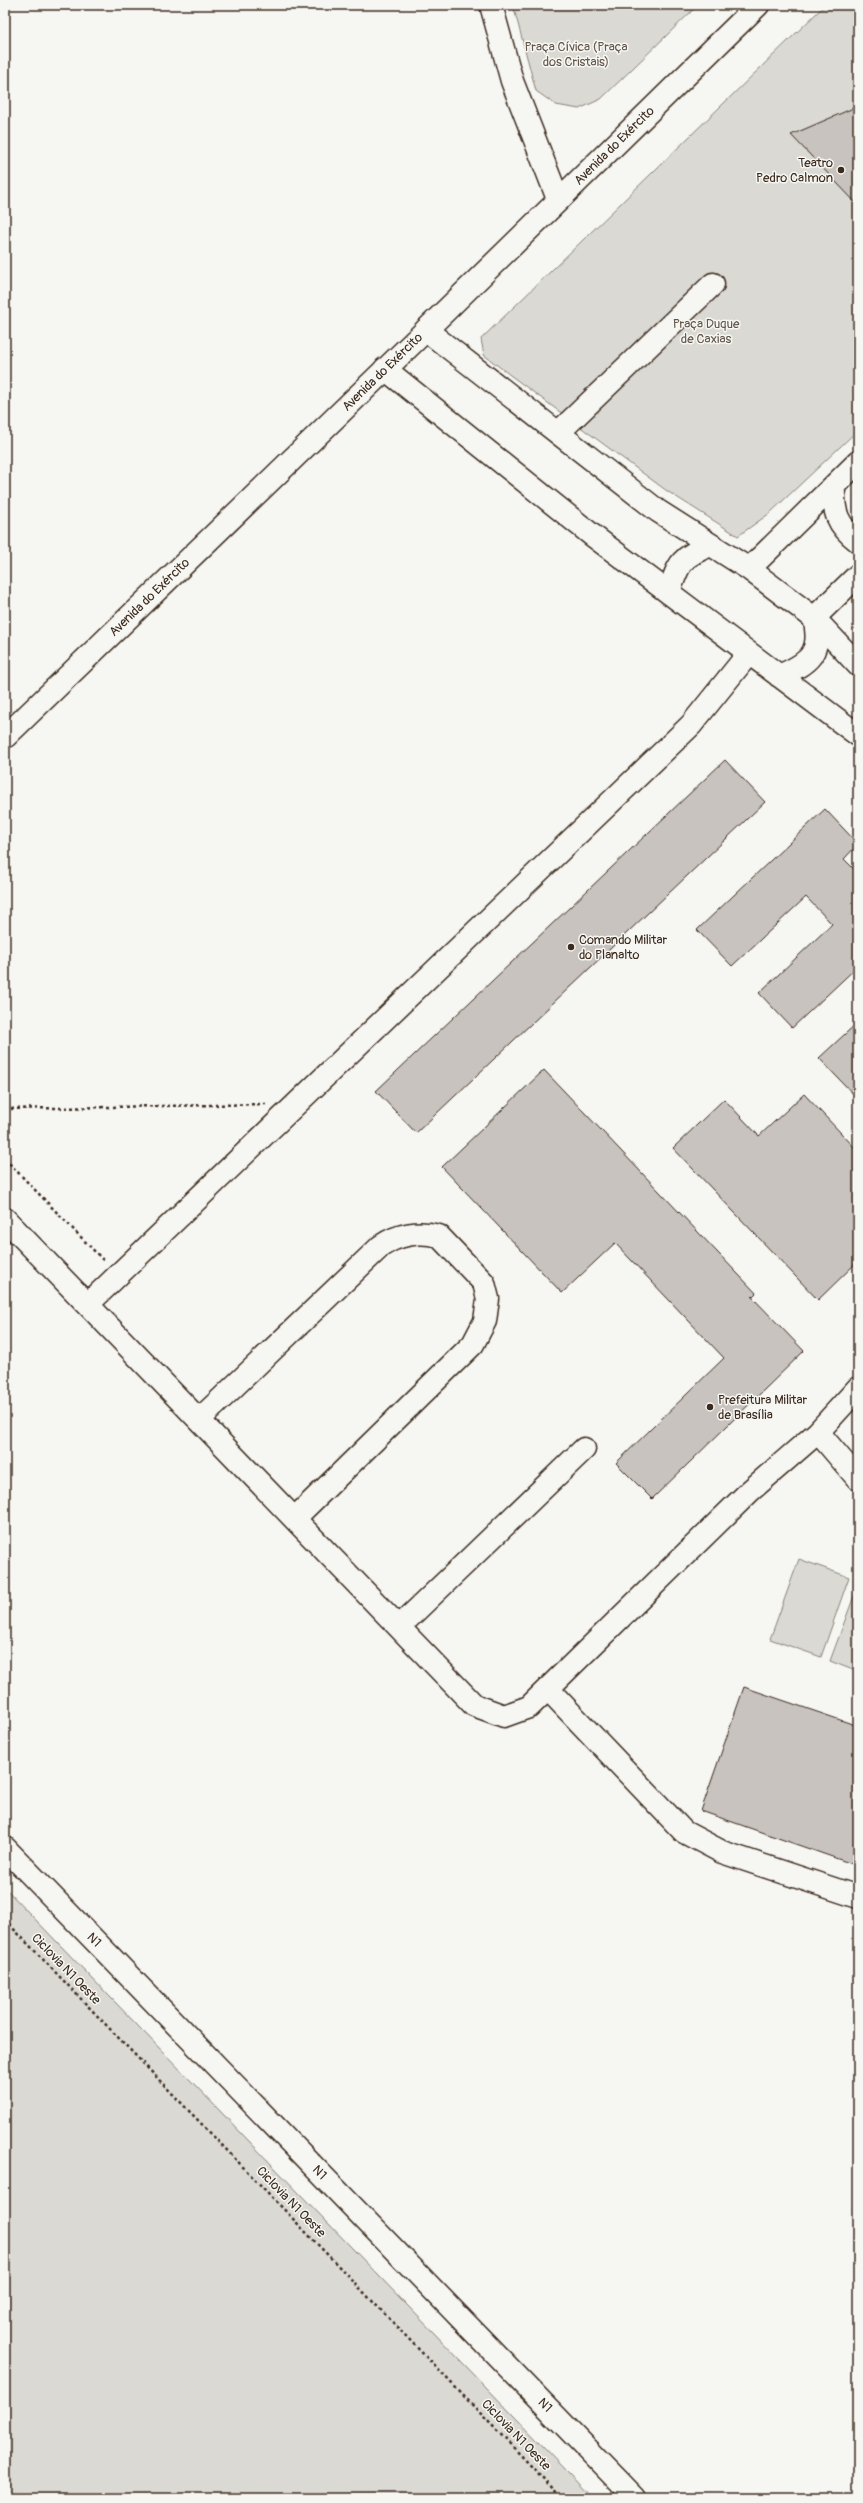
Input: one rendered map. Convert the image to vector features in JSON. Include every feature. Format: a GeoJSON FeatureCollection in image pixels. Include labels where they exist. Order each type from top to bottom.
{"type":"FeatureCollection","features":[{"type":"Feature","properties":{"kind":"main road"},"geometry":{"type":"LineString","coordinates":[[491,5],[512,81],[558,199]]}},
{"type":"Feature","properties":{"kind":"main road","name":"Avenida do Exército"},"geometry":{"type":"LineString","coordinates":[[5,737],[426,330],[558,199],[758,5]]}},
{"type":"Feature","properties":{"kind":"main road"},"geometry":{"type":"LineString","coordinates":[[558,433],[713,284]]}},
{"type":"Feature","properties":{"kind":"main road"},"geometry":{"type":"LineString","coordinates":[[426,330],[658,511],[749,569],[814,618],[858,665]]}},
{"type":"Feature","properties":{"kind":"main road"},"geometry":{"type":"LineString","coordinates":[[385,369],[592,535],[858,735]]}},
{"type":"Feature","properties":{"kind":"main road"},"geometry":{"type":"LineString","coordinates":[[749,569],[858,462]]}},
{"type":"Feature","properties":{"kind":"main road"},"geometry":{"type":"LineString","coordinates":[[834,486],[833,508],[844,531],[858,541]]}},
{"type":"Feature","properties":{"kind":"main road"},"geometry":{"type":"LineString","coordinates":[[669,593],[675,571],[690,553],[711,545]]}},
{"type":"Feature","properties":{"kind":"main road"},"geometry":{"type":"LineString","coordinates":[[814,618],[858,575]]}},
{"type":"Feature","properties":{"kind":"main road"},"geometry":{"type":"LineString","coordinates":[[779,676],[801,666],[810,659],[816,647],[818,635],[814,618]]}},
{"type":"Feature","properties":{"kind":"main road"},"geometry":{"type":"LineString","coordinates":[[88,1304],[691,725],[748,653]]}},
{"type":"Feature","properties":{"kind":"main road"},"geometry":{"type":"LineString","coordinates":[[5,1219],[400,1626],[474,1705],[504,1716],[529,1707],[750,1491],[818,1432],[858,1388]]}},
{"type":"Feature","properties":{"kind":"main road"},"geometry":{"type":"LineString","coordinates":[[200,1419],[381,1246],[395,1236],[428,1233],[438,1236],[484,1283],[488,1300],[485,1321],[473,1344],[295,1518]]}},
{"type":"Feature","properties":{"kind":"main road"},"geometry":{"type":"LineString","coordinates":[[818,1432],[858,1479]]}},
{"type":"Feature","properties":{"kind":"main road"},"geometry":{"type":"LineString","coordinates":[[400,1626],[584,1449]]}},
{"type":"Feature","properties":{"kind":"main road"},"geometry":{"type":"LineString","coordinates":[[548,1689],[684,1832],[722,1852],[858,1897]]}},
{"type":"Feature","properties":{"kind":"main road","name":"N1"},"geometry":{"type":"LineString","coordinates":[[5,1848],[635,2498]]}},
{"type":"Feature","properties":{"kind":"path"},"geometry":{"type":"LineString","coordinates":[[5,1109],[271,1104]]}},
{"type":"Feature","properties":{"kind":"path"},"geometry":{"type":"LineString","coordinates":[[5,1159],[118,1276]]}},
{"type":"Feature","properties":{"kind":"path","name":"Ciclovia N1 Oeste"},"geometry":{"type":"LineString","coordinates":[[5,1920],[562,2498]]}},
{"type":"Feature","properties":{"kind":"green space","name":"Praça Cívica (Praça dos Cristais)"},"geometry":{"type":"Polygon","coordinates":[[[513,5],[698,5],[601,99],[579,109],[556,105],[536,91],[513,5]]]}},
{"type":"Feature","properties":{"kind":"green space","name":"Praça Duque de Caxias"},"geometry":{"type":"Polygon","coordinates":[[[825,5],[858,5],[858,430],[770,513],[738,536],[667,491],[510,375],[484,355],[481,339],[825,5]]]}},
{"type":"Feature","properties":{"kind":"green space"},"geometry":{"type":"Polygon","coordinates":[[[799,1559],[849,1577],[821,1657],[770,1639],[799,1559]]]}},
{"type":"Feature","properties":{"kind":"green space"},"geometry":{"type":"Polygon","coordinates":[[[858,1585],[858,1672],[830,1661],[858,1585]]]}},
{"type":"Feature","properties":{"kind":"green space"},"geometry":{"type":"Polygon","coordinates":[[[5,1888],[593,2498],[5,2498],[5,1888]]]}},
{"type":"Feature","properties":{"kind":"building","name":"Teatro Pedro Calmon"},"geometry":{"type":"Polygon","coordinates":[[[858,106],[858,205],[791,135],[858,106]]]}},
{"type":"Feature","properties":{"kind":"building","name":"Comando Militar do Planalto"},"geometry":{"type":"Polygon","coordinates":[[[725,760],[765,802],[416,1133],[376,1091],[725,760]]]}},
{"type":"Feature","properties":{"kind":"building"},"geometry":{"type":"Polygon","coordinates":[[[825,809],[858,844],[844,859],[858,873],[858,966],[792,1028],[759,993],[832,924],[806,897],[732,966],[697,930],[825,809]]]}},
{"type":"Feature","properties":{"kind":"building"},"geometry":{"type":"Polygon","coordinates":[[[858,1022],[858,1099],[819,1058],[858,1022]]]}},
{"type":"Feature","properties":{"kind":"building"},"geometry":{"type":"Polygon","coordinates":[[[544,1070],[756,1293],[752,1297],[804,1351],[652,1499],[616,1463],[724,1358],[615,1243],[562,1293],[442,1167],[544,1070]]]}},
{"type":"Feature","properties":{"kind":"building"},"geometry":{"type":"Polygon","coordinates":[[[804,1094],[858,1151],[858,1261],[818,1300],[673,1148],[724,1099],[759,1136],[804,1094]]]}},
{"type":"Feature","properties":{"kind":"building"},"geometry":{"type":"Polygon","coordinates":[[[744,1687],[858,1726],[858,1866],[701,1811],[744,1687]]]}},
{"type":"Feature","properties":{"kind":"place","name":"Teatro Pedro Calmon"},"geometry":{"type":"Point","coordinates":[841,170]}},
{"type":"Feature","properties":{"kind":"place","name":"Comando Militar do Planalto"},"geometry":{"type":"Point","coordinates":[571,947]}},
{"type":"Feature","properties":{"kind":"place","name":"Prefeitura Militar de Brasília"},"geometry":{"type":"Point","coordinates":[710,1407]}}]}
